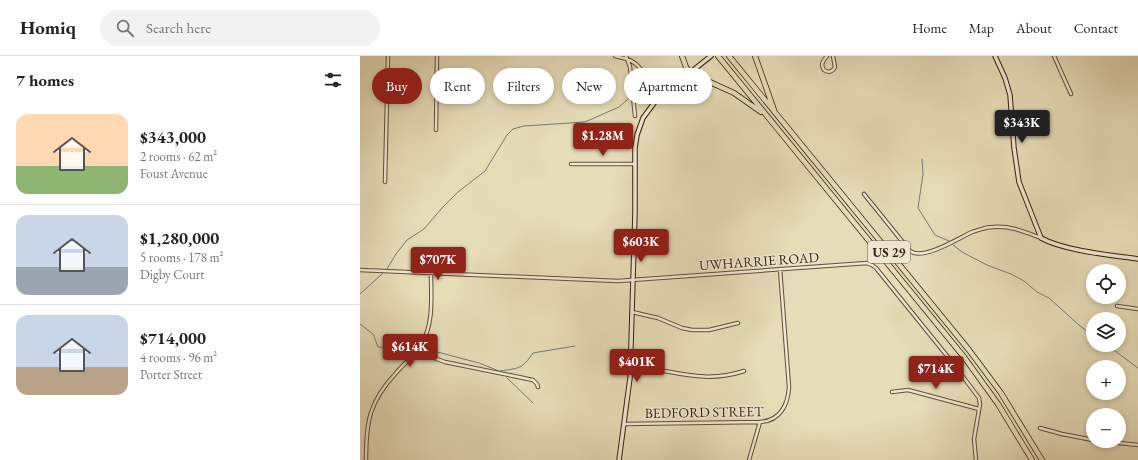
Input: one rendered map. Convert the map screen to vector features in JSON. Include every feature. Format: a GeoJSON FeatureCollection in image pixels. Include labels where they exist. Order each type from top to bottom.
{"type":"FeatureCollection","features":[{"type":"Feature","properties":{"kind":"highway"},"geometry":{"type":"LineString","coordinates":[[682,56],[687,68]]}},
{"type":"Feature","properties":{"kind":"highway","name":"US 29"},"geometry":{"type":"LineString","coordinates":[[718,56],[964,357],[998,404],[1032,460]]}},
{"type":"Feature","properties":{"kind":"highway","name":"US 29"},"geometry":{"type":"LineString","coordinates":[[729,56],[969,350],[1001,393],[1042,460]]}},
{"type":"Feature","properties":{"kind":"highway"},"geometry":{"type":"LineString","coordinates":[[755,56],[776,113]]}},
{"type":"Feature","properties":{"kind":"highway"},"geometry":{"type":"LineString","coordinates":[[712,83],[734,93],[768,117]]}},
{"type":"Feature","properties":{"kind":"main road"},"geometry":{"type":"LineString","coordinates":[[697,68],[712,56]]}},
{"type":"Feature","properties":{"kind":"main road"},"geometry":{"type":"LineString","coordinates":[[996,56],[1009,89],[1014,148],[1019,182],[1041,238],[1048,242],[1077,249],[1138,260]]}},
{"type":"Feature","properties":{"kind":"main road"},"geometry":{"type":"LineString","coordinates":[[619,460],[630,366],[636,141],[641,123],[653,104]]}},
{"type":"Feature","properties":{"kind":"street"},"geometry":{"type":"LineString","coordinates":[[385,182],[388,56]]}},
{"type":"Feature","properties":{"kind":"street"},"geometry":{"type":"LineString","coordinates":[[436,130],[437,56]]}},
{"type":"Feature","properties":{"kind":"street"},"geometry":{"type":"LineString","coordinates":[[614,56],[627,57],[640,68]]}},
{"type":"Feature","properties":{"kind":"street"},"geometry":{"type":"LineString","coordinates":[[827,56],[822,62],[822,67],[824,70],[829,72],[835,67],[833,56]]}},
{"type":"Feature","properties":{"kind":"street"},"geometry":{"type":"LineString","coordinates":[[1054,56],[1071,94]]}},
{"type":"Feature","properties":{"kind":"street"},"geometry":{"type":"LineString","coordinates":[[627,57],[630,67],[634,116]]}},
{"type":"Feature","properties":{"kind":"street"},"geometry":{"type":"LineString","coordinates":[[571,164],[635,164]]}},
{"type":"Feature","properties":{"kind":"street"},"geometry":{"type":"LineString","coordinates":[[864,194],[910,251],[915,254],[920,254],[946,245],[972,232],[992,227],[1007,227],[1041,238]]}},
{"type":"Feature","properties":{"kind":"street","name":"UWHARRIE ROAD"},"geometry":{"type":"LineString","coordinates":[[360,270],[633,281],[867,263],[871,264],[880,273],[970,385],[980,401],[979,409]]}},
{"type":"Feature","properties":{"kind":"street","name":"BEDFORD STREET"},"geometry":{"type":"LineString","coordinates":[[624,424],[768,422],[776,418],[785,405],[789,391],[780,269]]}},
{"type":"Feature","properties":{"kind":"street"},"geometry":{"type":"LineString","coordinates":[[366,460],[368,424],[374,405],[392,376],[419,348],[425,337],[429,322],[432,273]]}},
{"type":"Feature","properties":{"kind":"street"},"geometry":{"type":"LineString","coordinates":[[1117,306],[1138,309]]}},
{"type":"Feature","properties":{"kind":"street"},"geometry":{"type":"LineString","coordinates":[[632,312],[658,318],[682,328],[692,330],[709,330],[738,323]]}},
{"type":"Feature","properties":{"kind":"street"},"geometry":{"type":"LineString","coordinates":[[419,348],[434,358],[445,362],[533,380],[538,387]]}},
{"type":"Feature","properties":{"kind":"street"},"geometry":{"type":"LineString","coordinates":[[630,366],[706,378],[731,375],[744,371]]}},
{"type":"Feature","properties":{"kind":"street"},"geometry":{"type":"LineString","coordinates":[[892,392],[908,390],[979,409],[974,439],[976,460]]}},
{"type":"Feature","properties":{"kind":"street"},"geometry":{"type":"LineString","coordinates":[[749,460],[760,422]]}},
{"type":"Feature","properties":{"kind":"street"},"geometry":{"type":"LineString","coordinates":[[1040,428],[1086,439]]}},
{"type":"Feature","properties":{"kind":"street"},"geometry":{"type":"LineString","coordinates":[[1126,444],[1138,445]]}},
{"type":"Feature","properties":{"kind":"waterway"},"geometry":{"type":"LineString","coordinates":[[387,269],[407,240],[424,229],[458,192],[485,171],[507,135],[513,129],[524,126],[585,122],[619,107],[624,103]]}},
{"type":"Feature","properties":{"kind":"waterway"},"geometry":{"type":"LineString","coordinates":[[922,159],[923,174],[918,208],[935,235],[949,241]]}},
{"type":"Feature","properties":{"kind":"waterway"},"geometry":{"type":"LineString","coordinates":[[953,245],[962,252],[987,265],[1011,274],[1024,281],[1037,292],[1049,298],[1086,330]]}},
{"type":"Feature","properties":{"kind":"waterway"},"geometry":{"type":"LineString","coordinates":[[360,294],[383,273]]}},
{"type":"Feature","properties":{"kind":"waterway"},"geometry":{"type":"LineString","coordinates":[[360,324],[373,334],[378,347],[412,349]]}},
{"type":"Feature","properties":{"kind":"waterway"},"geometry":{"type":"LineString","coordinates":[[500,371],[520,367],[533,353],[575,346]]}},
{"type":"Feature","properties":{"kind":"waterway"},"geometry":{"type":"LineString","coordinates":[[426,349],[479,363],[499,371]]}},
{"type":"Feature","properties":{"kind":"waterway"},"geometry":{"type":"LineString","coordinates":[[1116,352],[1138,368]]}},
{"type":"Feature","properties":{"kind":"waterway"},"geometry":{"type":"LineString","coordinates":[[507,378],[533,403]]}}]}
